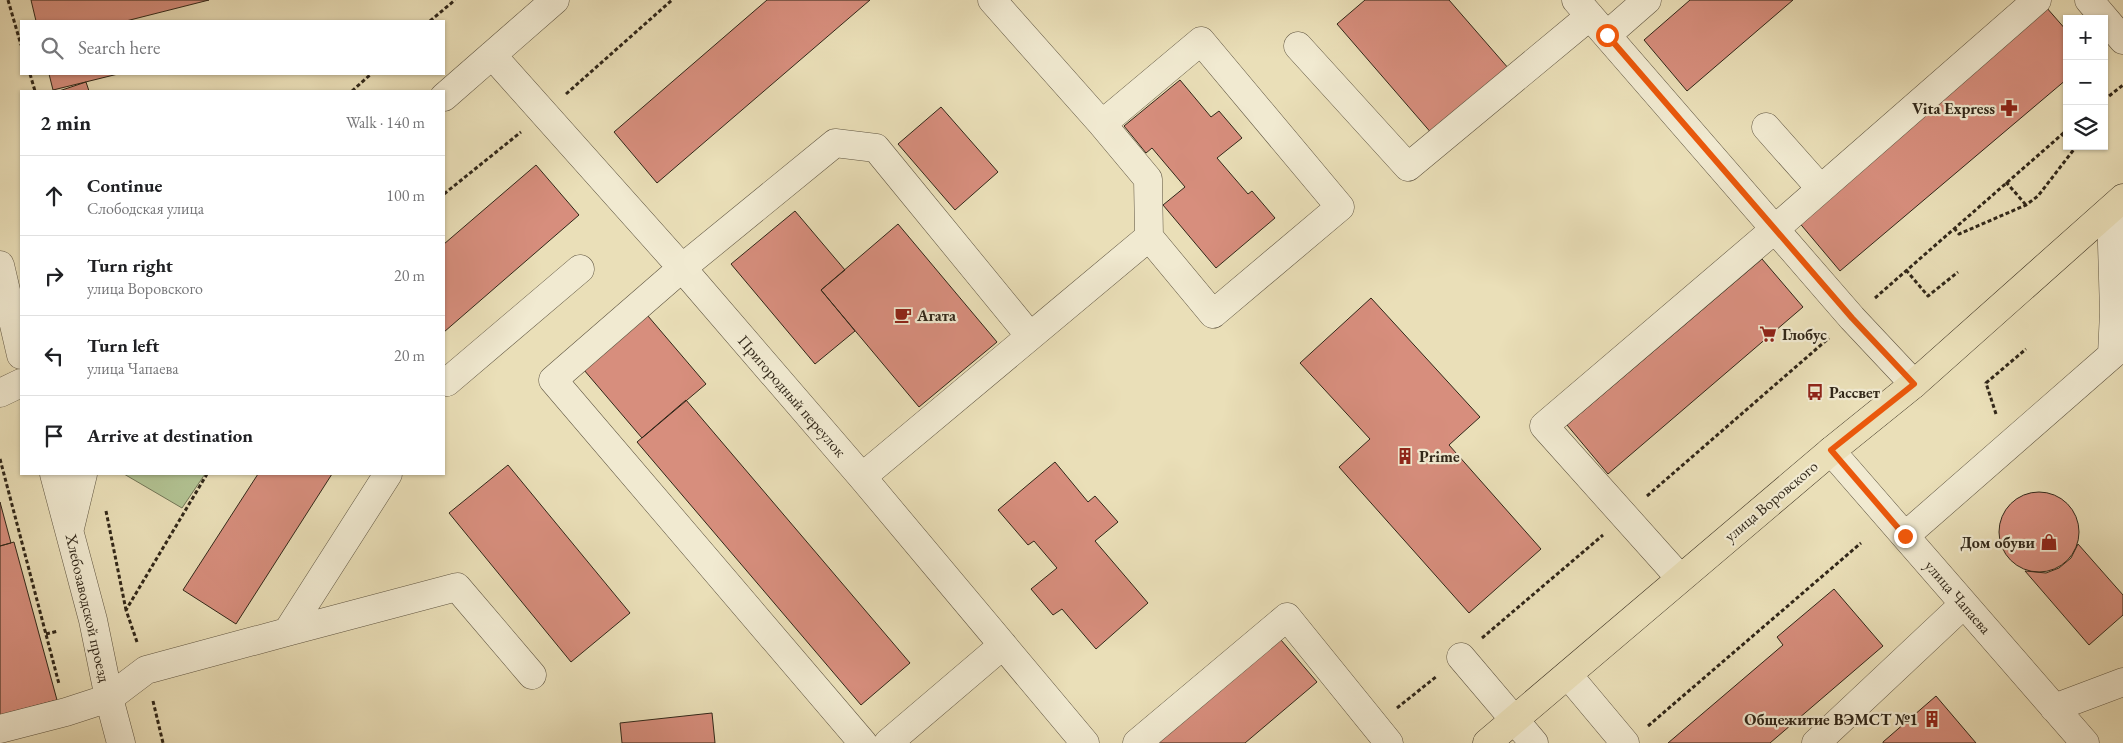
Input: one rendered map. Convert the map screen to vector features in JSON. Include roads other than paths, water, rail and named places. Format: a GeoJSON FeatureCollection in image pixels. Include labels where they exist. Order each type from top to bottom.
{"type":"FeatureCollection","features":[{"type":"Feature","properties":{"kind":"main road","name":"улица Воровского"},"geometry":{"type":"LineString","coordinates":[[1487,743],[1831,450],[1914,384],[2117,204]]}},
{"type":"Feature","properties":{"kind":"street"},"geometry":{"type":"LineString","coordinates":[[445,96],[555,0]]}},
{"type":"Feature","properties":{"kind":"street"},"geometry":{"type":"LineString","coordinates":[[992,0],[1148,179],[1149,237],[1213,314],[1340,207],[1201,41],[1102,124]]}},
{"type":"Feature","properties":{"kind":"street"},"geometry":{"type":"LineString","coordinates":[[1298,46],[1408,167],[1591,17],[1647,0]]}},
{"type":"Feature","properties":{"kind":"street"},"geometry":{"type":"LineString","coordinates":[[1680,578],[1544,426],[1775,229],[2037,0]]}},
{"type":"Feature","properties":{"kind":"street"},"geometry":{"type":"LineString","coordinates":[[2089,0],[2123,40]]}},
{"type":"Feature","properties":{"kind":"street"},"geometry":{"type":"LineString","coordinates":[[1591,17],[1852,318],[1914,384]]}},
{"type":"Feature","properties":{"kind":"street","name":"Пригородный переулок"},"geometry":{"type":"LineString","coordinates":[[492,55],[682,268],[862,477],[1084,743]]}},
{"type":"Feature","properties":{"kind":"street"},"geometry":{"type":"LineString","coordinates":[[1766,126],[1821,189]]}},
{"type":"Feature","properties":{"kind":"street"},"geometry":{"type":"LineString","coordinates":[[863,743],[553,380],[682,268],[835,143],[876,148],[1030,336]]}},
{"type":"Feature","properties":{"kind":"street"},"geometry":{"type":"LineString","coordinates":[[1905,536],[2112,355],[2117,204]]}},
{"type":"Feature","properties":{"kind":"street"},"geometry":{"type":"LineString","coordinates":[[862,477],[1149,237]]}},
{"type":"Feature","properties":{"kind":"street"},"geometry":{"type":"LineString","coordinates":[[0,250],[20,265]]}},
{"type":"Feature","properties":{"kind":"street"},"geometry":{"type":"LineString","coordinates":[[0,265],[20,351]]}},
{"type":"Feature","properties":{"kind":"street"},"geometry":{"type":"LineString","coordinates":[[445,383],[580,269]]}},
{"type":"Feature","properties":{"kind":"street"},"geometry":{"type":"LineString","coordinates":[[0,393],[20,383]]}},
{"type":"Feature","properties":{"kind":"street","name":"улица Чапаева"},"geometry":{"type":"LineString","coordinates":[[1831,450],[2085,743]]}},
{"type":"Feature","properties":{"kind":"street","name":"Хлебозаводской проезд"},"geometry":{"type":"LineString","coordinates":[[54,475],[93,620],[109,698],[121,743]]}},
{"type":"Feature","properties":{"kind":"street"},"geometry":{"type":"LineString","coordinates":[[70,529],[84,475]]}},
{"type":"Feature","properties":{"kind":"street"},"geometry":{"type":"LineString","coordinates":[[287,632],[387,475]]}},
{"type":"Feature","properties":{"kind":"street"},"geometry":{"type":"LineString","coordinates":[[0,729],[66,712],[109,698],[146,670],[457,586],[532,676]]}},
{"type":"Feature","properties":{"kind":"street"},"geometry":{"type":"LineString","coordinates":[[1816,743],[1964,604]]}},
{"type":"Feature","properties":{"kind":"street"},"geometry":{"type":"LineString","coordinates":[[1137,743],[1287,617],[1389,743]]}},
{"type":"Feature","properties":{"kind":"street"},"geometry":{"type":"LineString","coordinates":[[888,743],[1002,645]]}},
{"type":"Feature","properties":{"kind":"street"},"geometry":{"type":"LineString","coordinates":[[1461,657],[1534,743]]}},
{"type":"Feature","properties":{"kind":"street"},"geometry":{"type":"LineString","coordinates":[[1568,675],[1625,743]]}},
{"type":"Feature","properties":{"kind":"street"},"geometry":{"type":"LineString","coordinates":[[2054,708],[2123,682]]}},
{"type":"Feature","properties":{"kind":"place","name":"Vita Express"},"geometry":{"type":"Point","coordinates":[2009,108]}},
{"type":"Feature","properties":{"kind":"place","name":"Агата"},"geometry":{"type":"Point","coordinates":[903,315]}},
{"type":"Feature","properties":{"kind":"place","name":"Глобус"},"geometry":{"type":"Point","coordinates":[1768,334]}},
{"type":"Feature","properties":{"kind":"place","name":"Рассвет"},"geometry":{"type":"Point","coordinates":[1815,392]}},
{"type":"Feature","properties":{"kind":"place","name":"Prime"},"geometry":{"type":"Point","coordinates":[1405,456]}},
{"type":"Feature","properties":{"kind":"place","name":"Дом обуви"},"geometry":{"type":"Point","coordinates":[2049,542]}},
{"type":"Feature","properties":{"kind":"place","name":"Общежитие ВЭМСТ №1"},"geometry":{"type":"Point","coordinates":[1932,719]}}]}
